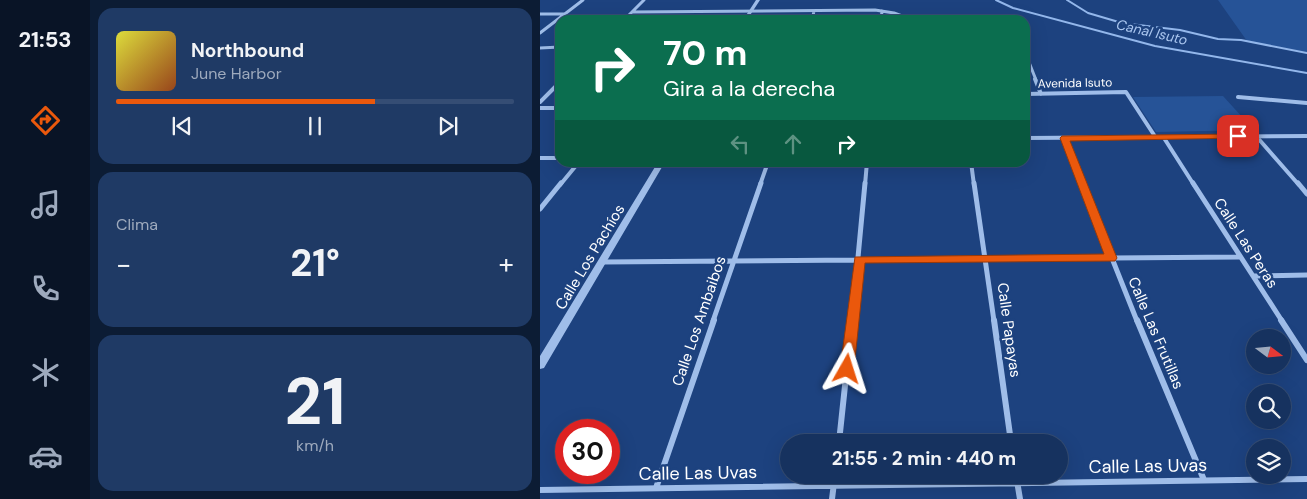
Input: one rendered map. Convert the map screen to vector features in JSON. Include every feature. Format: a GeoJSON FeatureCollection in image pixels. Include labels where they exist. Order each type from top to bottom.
{"type":"FeatureCollection","features":[{"type":"Feature","properties":{"kind":"street"},"geometry":{"type":"LineString","coordinates":[[540,14],[565,14],[583,0]]}},
{"type":"Feature","properties":{"kind":"street"},"geometry":{"type":"LineString","coordinates":[[629,15],[644,0]]}},
{"type":"Feature","properties":{"kind":"street"},"geometry":{"type":"LineString","coordinates":[[748,15],[758,0]]}},
{"type":"Feature","properties":{"kind":"street"},"geometry":{"type":"LineString","coordinates":[[813,15],[814,11]]}},
{"type":"Feature","properties":{"kind":"street"},"geometry":{"type":"LineString","coordinates":[[632,12],[882,11],[896,15]]}},
{"type":"Feature","properties":{"kind":"street"},"geometry":{"type":"LineString","coordinates":[[882,11],[882,15]]}},
{"type":"Feature","properties":{"kind":"street"},"geometry":{"type":"LineString","coordinates":[[540,33],[555,22]]}},
{"type":"Feature","properties":{"kind":"street"},"geometry":{"type":"LineString","coordinates":[[540,48],[555,47]]}},
{"type":"Feature","properties":{"kind":"street"},"geometry":{"type":"LineString","coordinates":[[1030,65],[1041,94]]}},
{"type":"Feature","properties":{"kind":"street"},"geometry":{"type":"LineString","coordinates":[[540,102],[555,87]]}},
{"type":"Feature","properties":{"kind":"street","name":"Avenida Isuto"},"geometry":{"type":"LineString","coordinates":[[1030,94],[1126,92],[1156,138]]}},
{"type":"Feature","properties":{"kind":"street"},"geometry":{"type":"LineString","coordinates":[[1238,97],[1307,103]]}},
{"type":"Feature","properties":{"kind":"street"},"geometry":{"type":"LineString","coordinates":[[540,108],[555,108]]}},
{"type":"Feature","properties":{"kind":"street"},"geometry":{"type":"LineString","coordinates":[[1256,136],[1307,194]]}},
{"type":"Feature","properties":{"kind":"street"},"geometry":{"type":"LineString","coordinates":[[1030,138],[1307,136]]}},
{"type":"Feature","properties":{"kind":"street","name":"Calle Las Frutillas"},"geometry":{"type":"LineString","coordinates":[[1065,138],[1111,258],[1204,480]]}},
{"type":"Feature","properties":{"kind":"street","name":"Calle Las Peras"},"geometry":{"type":"LineString","coordinates":[[1164,138],[1239,258],[1253,276],[1307,360]]}},
{"type":"Feature","properties":{"kind":"street"},"geometry":{"type":"LineString","coordinates":[[540,158],[555,158]]}},
{"type":"Feature","properties":{"kind":"street"},"geometry":{"type":"LineString","coordinates":[[540,209],[574,167]]}},
{"type":"Feature","properties":{"kind":"street","name":"Calle Los Pachíos"},"geometry":{"type":"LineString","coordinates":[[540,364],[659,167]]}},
{"type":"Feature","properties":{"kind":"street","name":"Calle Los Ambaibos"},"geometry":{"type":"LineString","coordinates":[[656,488],[766,167]]}},
{"type":"Feature","properties":{"kind":"street"},"geometry":{"type":"LineString","coordinates":[[839,434],[859,259],[867,167]]}},
{"type":"Feature","properties":{"kind":"street","name":"Calle Papayas"},"geometry":{"type":"LineString","coordinates":[[972,167],[1010,434]]}},
{"type":"Feature","properties":{"kind":"street"},"geometry":{"type":"LineString","coordinates":[[603,262],[985,258],[1239,258]]}},
{"type":"Feature","properties":{"kind":"street"},"geometry":{"type":"LineString","coordinates":[[1253,276],[1307,275]]}},
{"type":"Feature","properties":{"kind":"street","name":"Calle Las Uvas"},"geometry":{"type":"LineString","coordinates":[[1068,483],[1307,479]]}},
{"type":"Feature","properties":{"kind":"street"},"geometry":{"type":"LineString","coordinates":[[1017,484],[1020,499]]}},
{"type":"Feature","properties":{"kind":"street","name":"Calle Las Uvas"},"geometry":{"type":"LineString","coordinates":[[540,490],[1017,484]]}},
{"type":"Feature","properties":{"kind":"street"},"geometry":{"type":"LineString","coordinates":[[832,499],[834,486]]}},
{"type":"Feature","properties":{"kind":"shaded area"},"geometry":{"type":"Polygon","coordinates":[[[1218,0],[1307,0],[1307,52],[1247,41],[1218,0]]]}},
{"type":"Feature","properties":{"kind":"shaded area"},"geometry":{"type":"Polygon","coordinates":[[[1223,96],[1254,130],[1156,132],[1133,97],[1223,96]]]}},
{"type":"Feature","properties":{"kind":"waterway","name":"Canal Isuto"},"geometry":{"type":"LineString","coordinates":[[996,0],[1013,8],[1155,46],[1307,73]]}},
{"type":"Feature","properties":{"kind":"waterway"},"geometry":{"type":"LineString","coordinates":[[1067,0],[1088,13],[1122,23],[1180,30],[1218,39],[1241,40],[1307,53]]}},
{"type":"Feature","properties":{"kind":"route"},"geometry":{"type":"LineString","coordinates":[[847,369],[859,259],[1111,258],[1065,138],[1238,136]]}}]}
